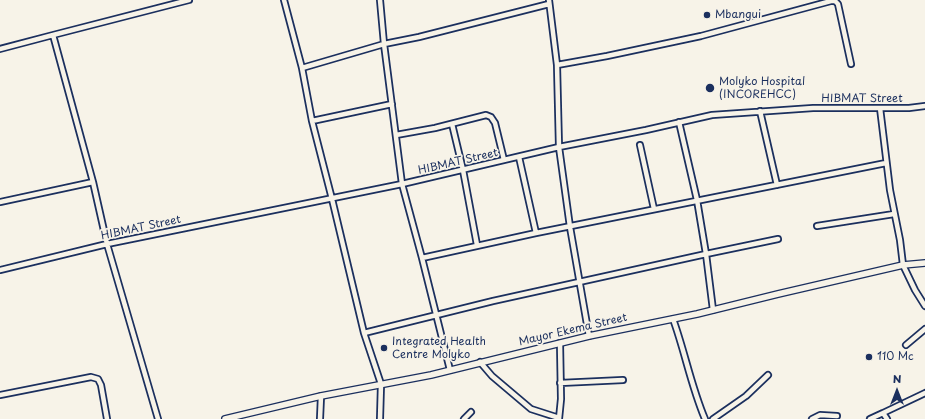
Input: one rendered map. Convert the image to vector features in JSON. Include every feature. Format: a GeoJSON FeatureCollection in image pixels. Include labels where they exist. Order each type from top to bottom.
{"type":"FeatureCollection","features":[{"type":"Feature","properties":{"kind":"street"},"geometry":{"type":"LineString","coordinates":[[0,49],[189,0]]}},
{"type":"Feature","properties":{"kind":"street"},"geometry":{"type":"LineString","coordinates":[[284,0],[302,68],[312,121],[364,333],[380,384],[380,419]]}},
{"type":"Feature","properties":{"kind":"street"},"geometry":{"type":"LineString","coordinates":[[380,0],[384,44],[402,184],[437,314],[450,370]]}},
{"type":"Feature","properties":{"kind":"street"},"geometry":{"type":"LineString","coordinates":[[557,65],[701,36],[831,1],[835,1],[838,4],[851,64]]}},
{"type":"Feature","properties":{"kind":"street"},"geometry":{"type":"LineString","coordinates":[[302,68],[384,44],[549,2],[557,65],[559,147],[570,227],[589,336]]}},
{"type":"Feature","properties":{"kind":"street"},"geometry":{"type":"LineString","coordinates":[[53,35],[93,182],[107,244],[158,419]]}},
{"type":"Feature","properties":{"kind":"street"},"geometry":{"type":"LineString","coordinates":[[312,121],[392,104]]}},
{"type":"Feature","properties":{"kind":"street","name":"HIBMAT Street"},"geometry":{"type":"LineString","coordinates":[[0,270],[107,244],[402,184],[559,147],[712,115],[813,108],[909,108],[925,106]]}},
{"type":"Feature","properties":{"kind":"street"},"geometry":{"type":"LineString","coordinates":[[880,108],[886,163],[903,265],[915,290],[925,306]]}},
{"type":"Feature","properties":{"kind":"street"},"geometry":{"type":"LineString","coordinates":[[760,111],[777,185]]}},
{"type":"Feature","properties":{"kind":"street"},"geometry":{"type":"LineString","coordinates":[[396,135],[435,128],[486,115],[491,117],[495,122],[504,160]]}},
{"type":"Feature","properties":{"kind":"street"},"geometry":{"type":"LineString","coordinates":[[679,122],[706,254],[713,310]]}},
{"type":"Feature","properties":{"kind":"street"},"geometry":{"type":"LineString","coordinates":[[452,124],[463,170],[477,245]]}},
{"type":"Feature","properties":{"kind":"street"},"geometry":{"type":"LineString","coordinates":[[640,145],[654,209]]}},
{"type":"Feature","properties":{"kind":"street"},"geometry":{"type":"LineString","coordinates":[[519,157],[536,233]]}},
{"type":"Feature","properties":{"kind":"street"},"geometry":{"type":"LineString","coordinates":[[422,258],[477,245],[696,200],[886,163]]}},
{"type":"Feature","properties":{"kind":"street"},"geometry":{"type":"LineString","coordinates":[[0,202],[93,182]]}},
{"type":"Feature","properties":{"kind":"street"},"geometry":{"type":"LineString","coordinates":[[817,226],[894,214]]}},
{"type":"Feature","properties":{"kind":"street"},"geometry":{"type":"LineString","coordinates":[[364,333],[437,314],[580,281],[778,239]]}},
{"type":"Feature","properties":{"kind":"street","name":"Mayor Ekema Street"},"geometry":{"type":"LineString","coordinates":[[225,419],[246,417],[320,396],[450,370],[589,336],[713,310],[903,265],[925,263]]}},
{"type":"Feature","properties":{"kind":"street"},"geometry":{"type":"LineString","coordinates":[[673,319],[694,390],[705,419]]}},
{"type":"Feature","properties":{"kind":"street"},"geometry":{"type":"LineString","coordinates":[[906,345],[925,329]]}},
{"type":"Feature","properties":{"kind":"street"},"geometry":{"type":"LineString","coordinates":[[480,362],[492,376],[531,409],[559,418],[560,343]]}},
{"type":"Feature","properties":{"kind":"street"},"geometry":{"type":"LineString","coordinates":[[713,419],[746,396],[768,375]]}},
{"type":"Feature","properties":{"kind":"street"},"geometry":{"type":"LineString","coordinates":[[0,395],[91,377],[98,379],[101,384],[107,419]]}},
{"type":"Feature","properties":{"kind":"street"},"geometry":{"type":"LineString","coordinates":[[560,383],[623,380]]}},
{"type":"Feature","properties":{"kind":"street"},"geometry":{"type":"LineString","coordinates":[[870,419],[925,393]]}},
{"type":"Feature","properties":{"kind":"street"},"geometry":{"type":"LineString","coordinates":[[320,396],[320,419]]}},
{"type":"Feature","properties":{"kind":"street"},"geometry":{"type":"LineString","coordinates":[[464,419],[471,412]]}},
{"type":"Feature","properties":{"kind":"street"},"geometry":{"type":"LineString","coordinates":[[883,413],[888,419]]}},
{"type":"Feature","properties":{"kind":"street"},"geometry":{"type":"LineString","coordinates":[[812,419],[820,415],[837,416]]}},
{"type":"Feature","properties":{"kind":"place","name":"Mbangui"},"geometry":{"type":"Point","coordinates":[707,15]}},
{"type":"Feature","properties":{"kind":"place","name":"Molyko Hospital (INCOREHCC)"},"geometry":{"type":"Point","coordinates":[710,88]}},
{"type":"Feature","properties":{"kind":"place","name":"Integrated Health Centre Molyko"},"geometry":{"type":"Point","coordinates":[384,348]}},
{"type":"Feature","properties":{"kind":"place","name":"110 Mc"},"geometry":{"type":"Point","coordinates":[869,357]}}]}
